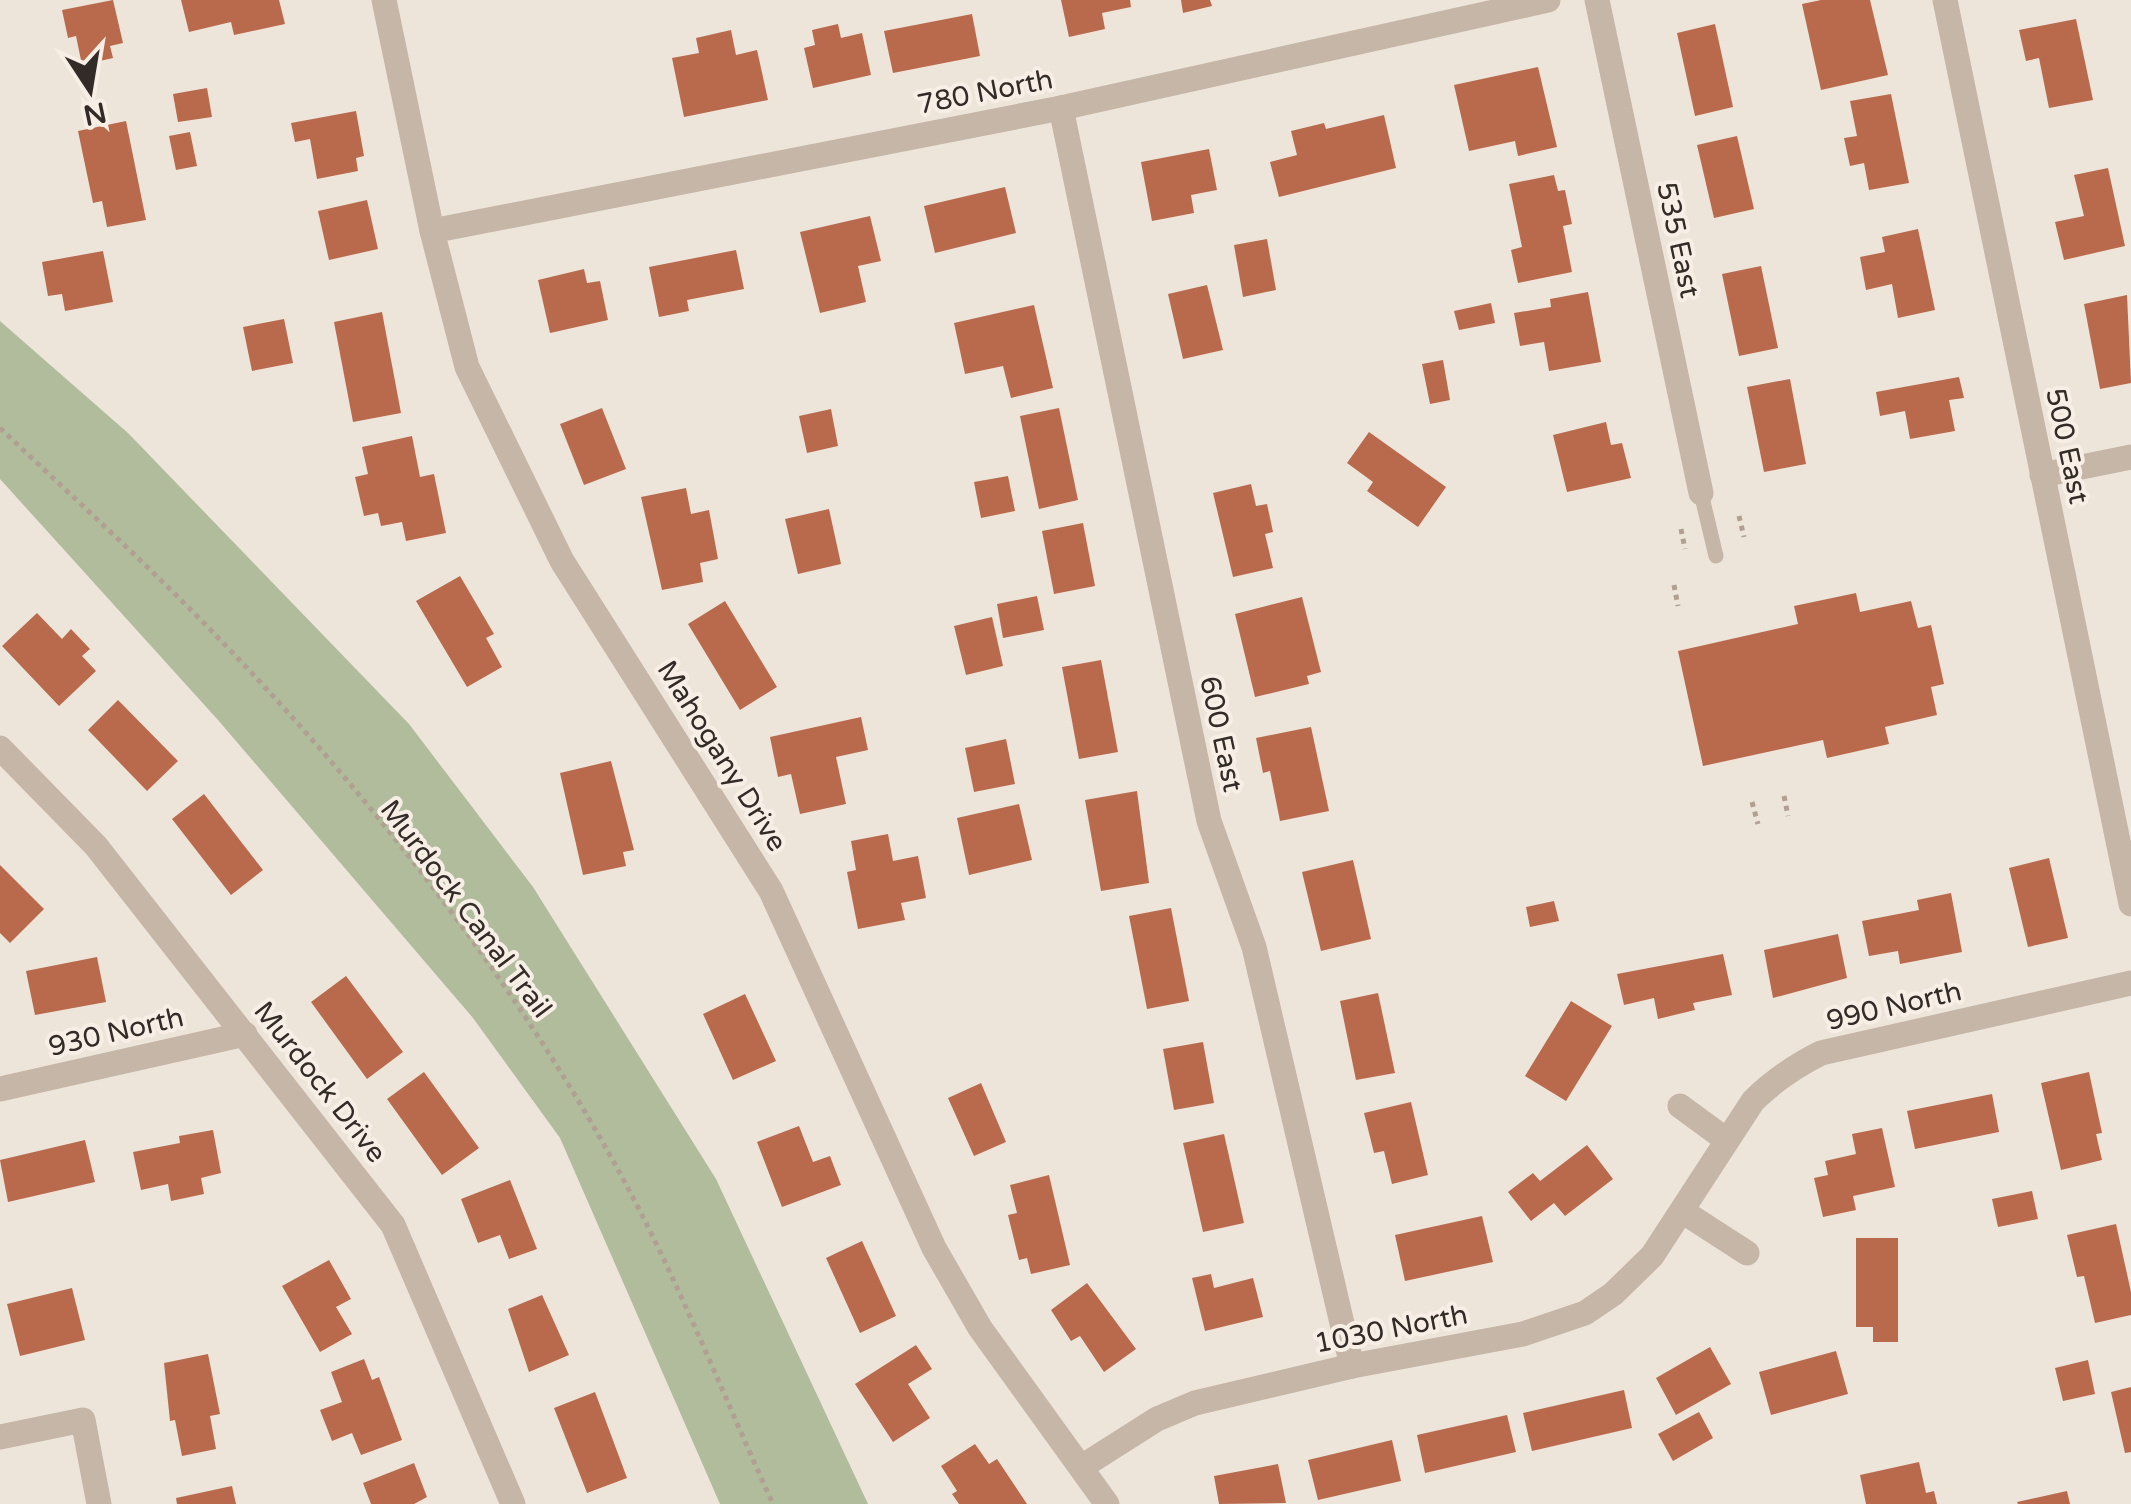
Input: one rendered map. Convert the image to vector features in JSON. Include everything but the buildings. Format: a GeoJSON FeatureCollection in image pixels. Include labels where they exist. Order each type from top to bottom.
{"type":"FeatureCollection","features":[{"type":"Feature","properties":{"kind":"street","name":"Mahogany Drive"},"geometry":{"type":"LineString","coordinates":[[384,0],[432,230],[467,367],[562,561],[771,891],[934,1248],[1026,1397],[1083,1466],[1108,1504]]}},
{"type":"Feature","properties":{"kind":"street","name":"780 North"},"geometry":{"type":"LineString","coordinates":[[432,230],[1061,108],[1548,0]]}},
{"type":"Feature","properties":{"kind":"street","name":"535 East"},"geometry":{"type":"LineString","coordinates":[[1597,0],[1701,493]]}},
{"type":"Feature","properties":{"kind":"street","name":"500 East"},"geometry":{"type":"LineString","coordinates":[[1945,0],[2131,904]]}},
{"type":"Feature","properties":{"kind":"street","name":"600 East"},"geometry":{"type":"LineString","coordinates":[[1061,108],[1209,820],[1254,947],[1352,1366]]}},
{"type":"Feature","properties":{"kind":"street"},"geometry":{"type":"LineString","coordinates":[[2042,474],[2131,458]]}},
{"type":"Feature","properties":{"kind":"street","name":"Murdock Drive"},"geometry":{"type":"LineString","coordinates":[[0,748],[96,846],[394,1226],[513,1504]]}},
{"type":"Feature","properties":{"kind":"street","name":"990 North"},"geometry":{"type":"LineString","coordinates":[[1682,1211],[1725,1139],[1774,1080],[1821,1053],[2131,983]]}},
{"type":"Feature","properties":{"kind":"street","name":"930 North"},"geometry":{"type":"LineString","coordinates":[[0,1090],[245,1034]]}},
{"type":"Feature","properties":{"kind":"street"},"geometry":{"type":"LineString","coordinates":[[1680,1106],[1725,1139]]}},
{"type":"Feature","properties":{"kind":"street"},"geometry":{"type":"LineString","coordinates":[[1682,1211],[1748,1254]]}},
{"type":"Feature","properties":{"kind":"street","name":"1030 North"},"geometry":{"type":"LineString","coordinates":[[1083,1466],[1157,1418],[1196,1402],[1352,1366],[1523,1334],[1585,1314],[1637,1274],[1682,1211]]}},
{"type":"Feature","properties":{"kind":"street"},"geometry":{"type":"LineString","coordinates":[[0,1437],[83,1420],[99,1504]]}},
{"type":"Feature","properties":{"kind":"lane"},"geometry":{"type":"LineString","coordinates":[[1701,493],[1716,556]]}},
{"type":"Feature","properties":{"kind":"path","name":"Murdock Canal Trail"},"geometry":{"type":"LineString","coordinates":[[0,428],[188,607],[308,737],[491,969],[549,1054],[619,1170],[773,1504]]}},
{"type":"Feature","properties":{"kind":"path"},"geometry":{"type":"LineString","coordinates":[[1739,516],[1744,538]]}},
{"type":"Feature","properties":{"kind":"path"},"geometry":{"type":"LineString","coordinates":[[1681,528],[1685,548]]}},
{"type":"Feature","properties":{"kind":"path"},"geometry":{"type":"LineString","coordinates":[[1674,584],[1678,606]]}},
{"type":"Feature","properties":{"kind":"path"},"geometry":{"type":"LineString","coordinates":[[1784,796],[1788,816]]}},
{"type":"Feature","properties":{"kind":"path"},"geometry":{"type":"LineString","coordinates":[[1752,802],[1758,824]]}},
{"type":"Feature","properties":{"kind":"green space"},"geometry":{"type":"Polygon","coordinates":[[[0,321],[128,433],[409,724],[533,887],[716,1179],[868,1504],[720,1504],[560,1138],[473,1018],[218,720],[0,479],[0,321]]]}}]}
